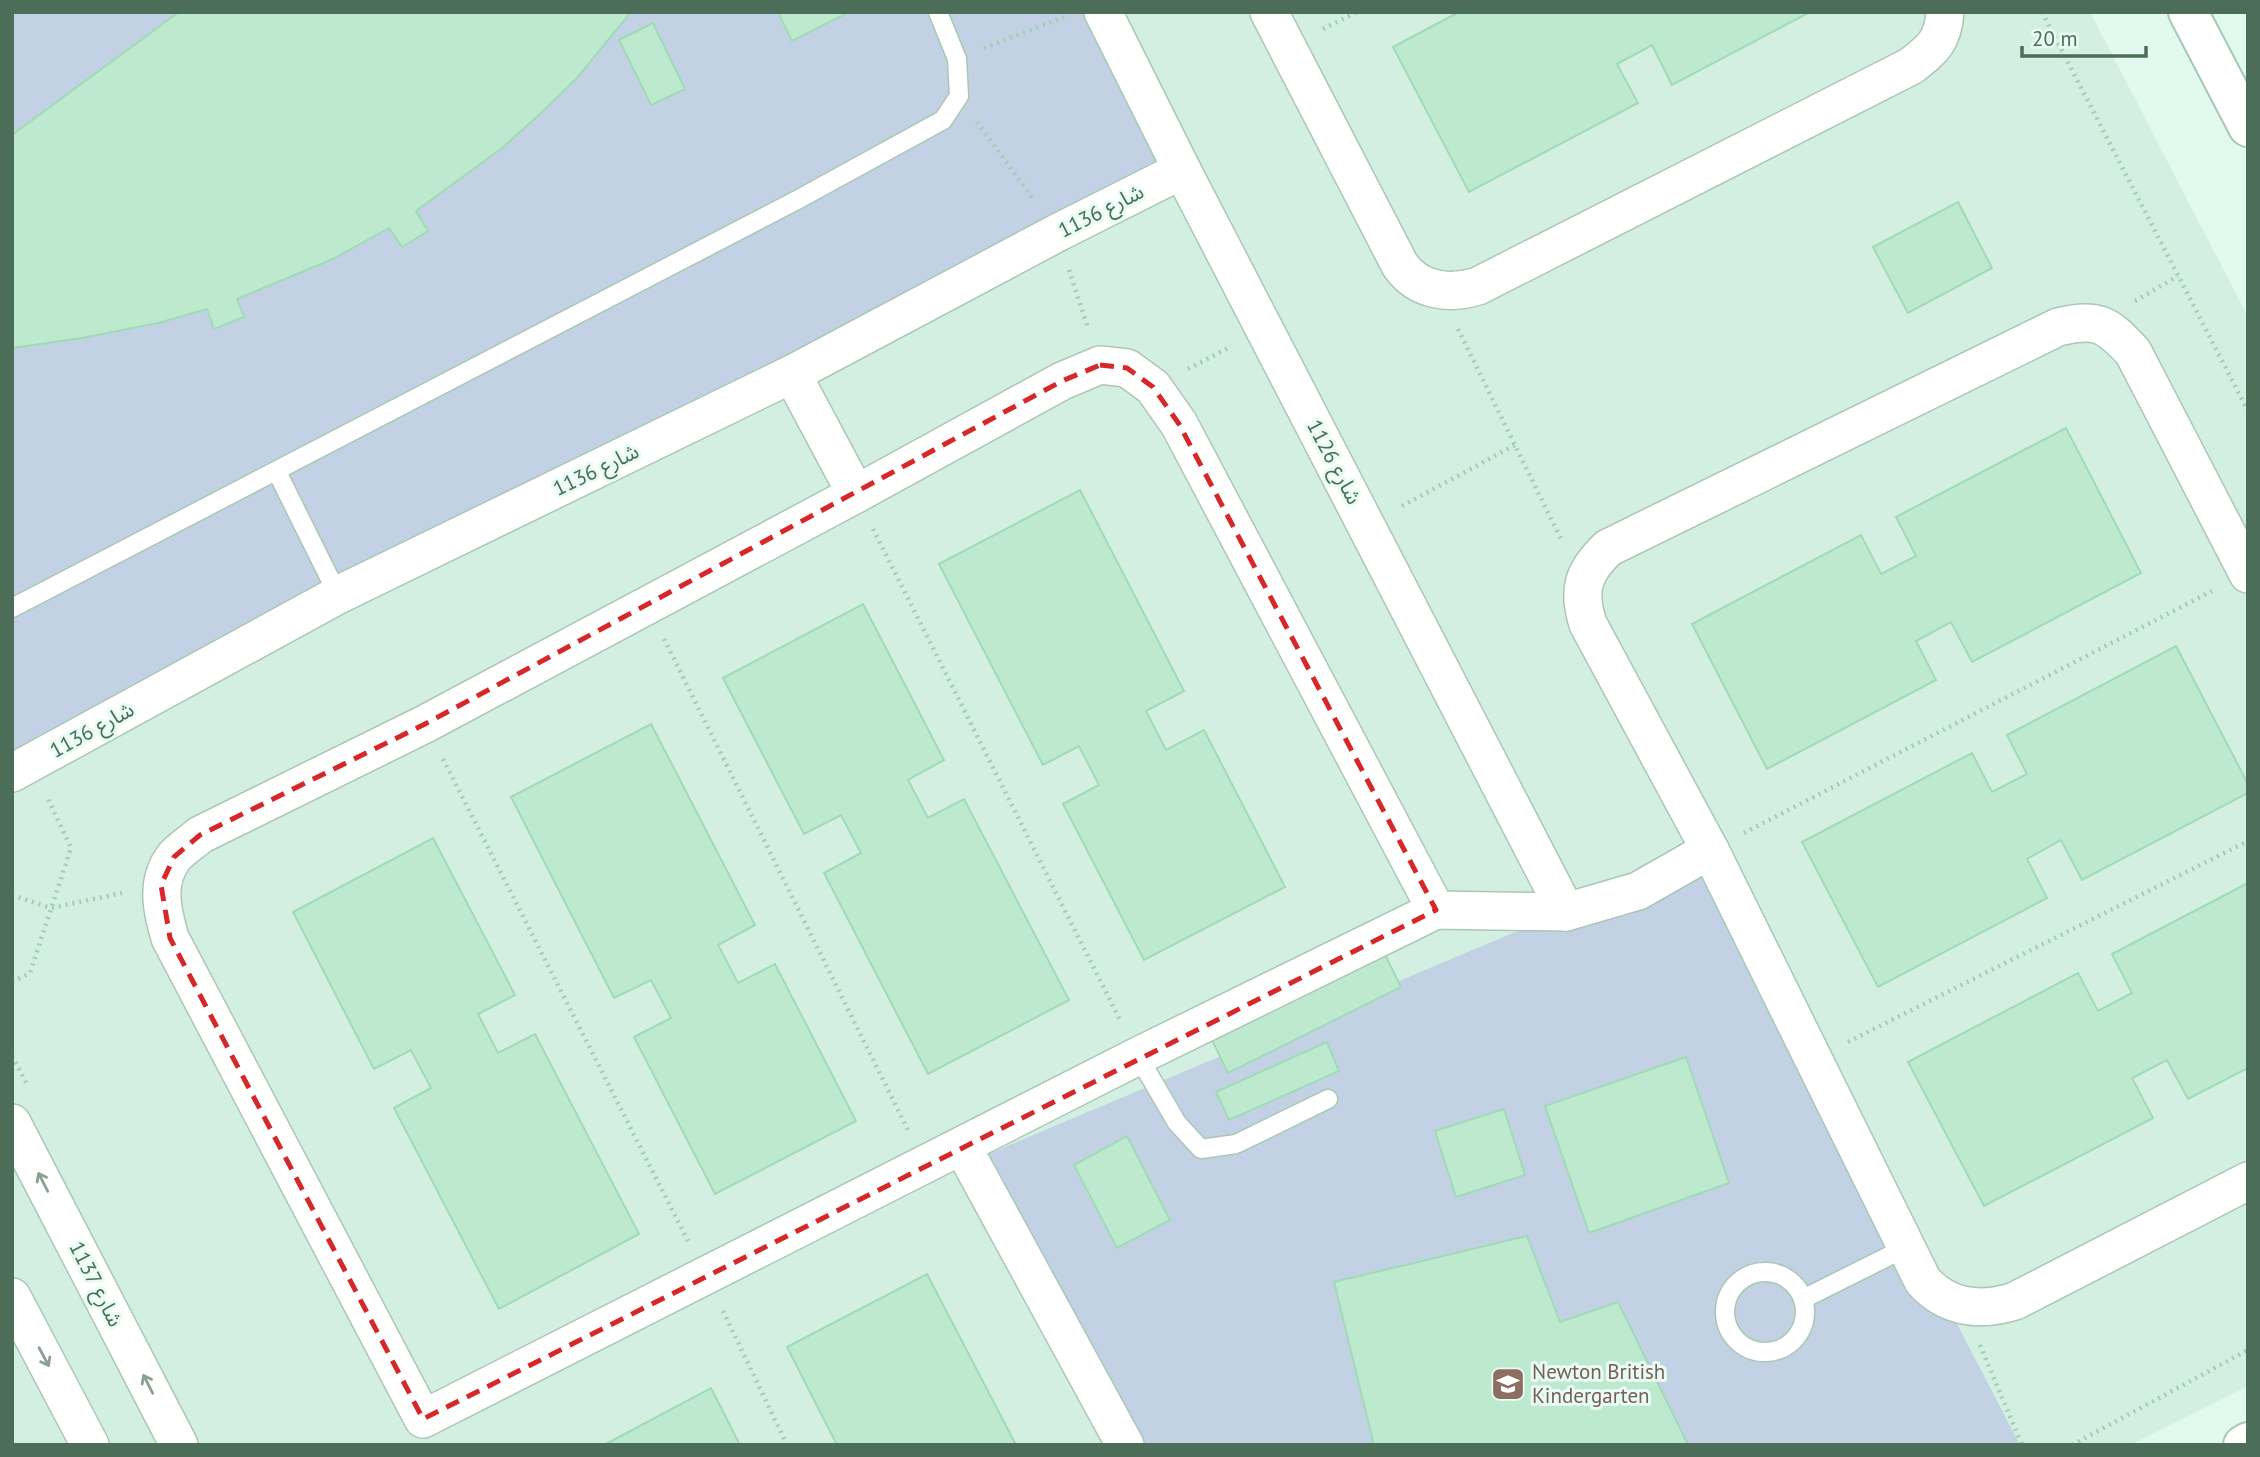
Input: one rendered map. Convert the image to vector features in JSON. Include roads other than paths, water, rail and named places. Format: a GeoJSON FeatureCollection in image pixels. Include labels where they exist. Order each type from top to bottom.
{"type":"FeatureCollection","features":[{"type":"Feature","properties":{"kind":"street","name":"شارع 1126"},"geometry":{"type":"LineString","coordinates":[[1103,12],[1566,912]]}},
{"type":"Feature","properties":{"kind":"street"},"geometry":{"type":"LineString","coordinates":[[1269,12],[1399,265],[1406,274],[1439,291],[1453,292],[1478,286],[1911,66],[1936,46],[1945,12]]}},
{"type":"Feature","properties":{"kind":"street"},"geometry":{"type":"LineString","coordinates":[[2188,12],[2248,127]]}},
{"type":"Feature","properties":{"kind":"street"},"geometry":{"type":"LineString","coordinates":[[2199,12],[2248,77]]}},
{"type":"Feature","properties":{"kind":"street","name":"شارع 1136"},"geometry":{"type":"LineString","coordinates":[[12,774],[338,595],[792,374],[1057,233],[1182,170]]}},
{"type":"Feature","properties":{"kind":"street"},"geometry":{"type":"LineString","coordinates":[[2247,574],[2133,352],[2119,337],[2098,323],[2082,321],[2058,327],[1608,548],[1589,569],[1583,584],[1583,608],[1588,624],[1710,850],[1923,1281],[1934,1294],[1964,1305],[2000,1306],[2015,1301],[2248,1181]]}},
{"type":"Feature","properties":{"kind":"street"},"geometry":{"type":"LineString","coordinates":[[1436,910],[1179,425],[1153,387],[1127,368],[1100,365],[1062,381],[856,494],[425,723],[200,835],[174,857],[161,885],[162,912],[170,938],[430,1432],[705,1276],[1139,1056],[1436,910],[1566,912],[1638,891],[1710,850]]}},
{"type":"Feature","properties":{"kind":"street"},"geometry":{"type":"LineString","coordinates":[[792,374],[856,494]]}},
{"type":"Feature","properties":{"kind":"street","name":"شارع 1137"},"geometry":{"type":"LineString","coordinates":[[12,1123],[179,1445]]}},
{"type":"Feature","properties":{"kind":"street"},"geometry":{"type":"LineString","coordinates":[[962,1146],[1125,1445]]}},
{"type":"Feature","properties":{"kind":"street"},"geometry":{"type":"LineString","coordinates":[[12,1297],[90,1445]]}},
{"type":"Feature","properties":{"kind":"lane"},"geometry":{"type":"LineString","coordinates":[[12,608],[797,200],[943,120],[958,96],[957,59],[938,12]]}},
{"type":"Feature","properties":{"kind":"lane"},"geometry":{"type":"LineString","coordinates":[[277,472],[338,595]]}},
{"type":"Feature","properties":{"kind":"lane"},"geometry":{"type":"LineString","coordinates":[[1139,1056],[1177,1123],[1201,1149],[1236,1144],[1328,1099]]}},
{"type":"Feature","properties":{"kind":"lane"},"geometry":{"type":"LineString","coordinates":[[1803,1299],[1907,1247]]}},
{"type":"Feature","properties":{"kind":"lane"},"geometry":{"type":"LineString","coordinates":[[1768,1272],[1782,1276],[1795,1285],[1803,1299],[1805,1314],[1801,1330],[1792,1342],[1779,1350],[1763,1352],[1748,1349],[1735,1339],[1727,1325],[1725,1310],[1729,1294],[1738,1282],[1752,1274],[1768,1272]]}},
{"type":"Feature","properties":{"kind":"place","name":"Newton British Kindergarten"},"geometry":{"type":"Point","coordinates":[1508,1384]}}]}
